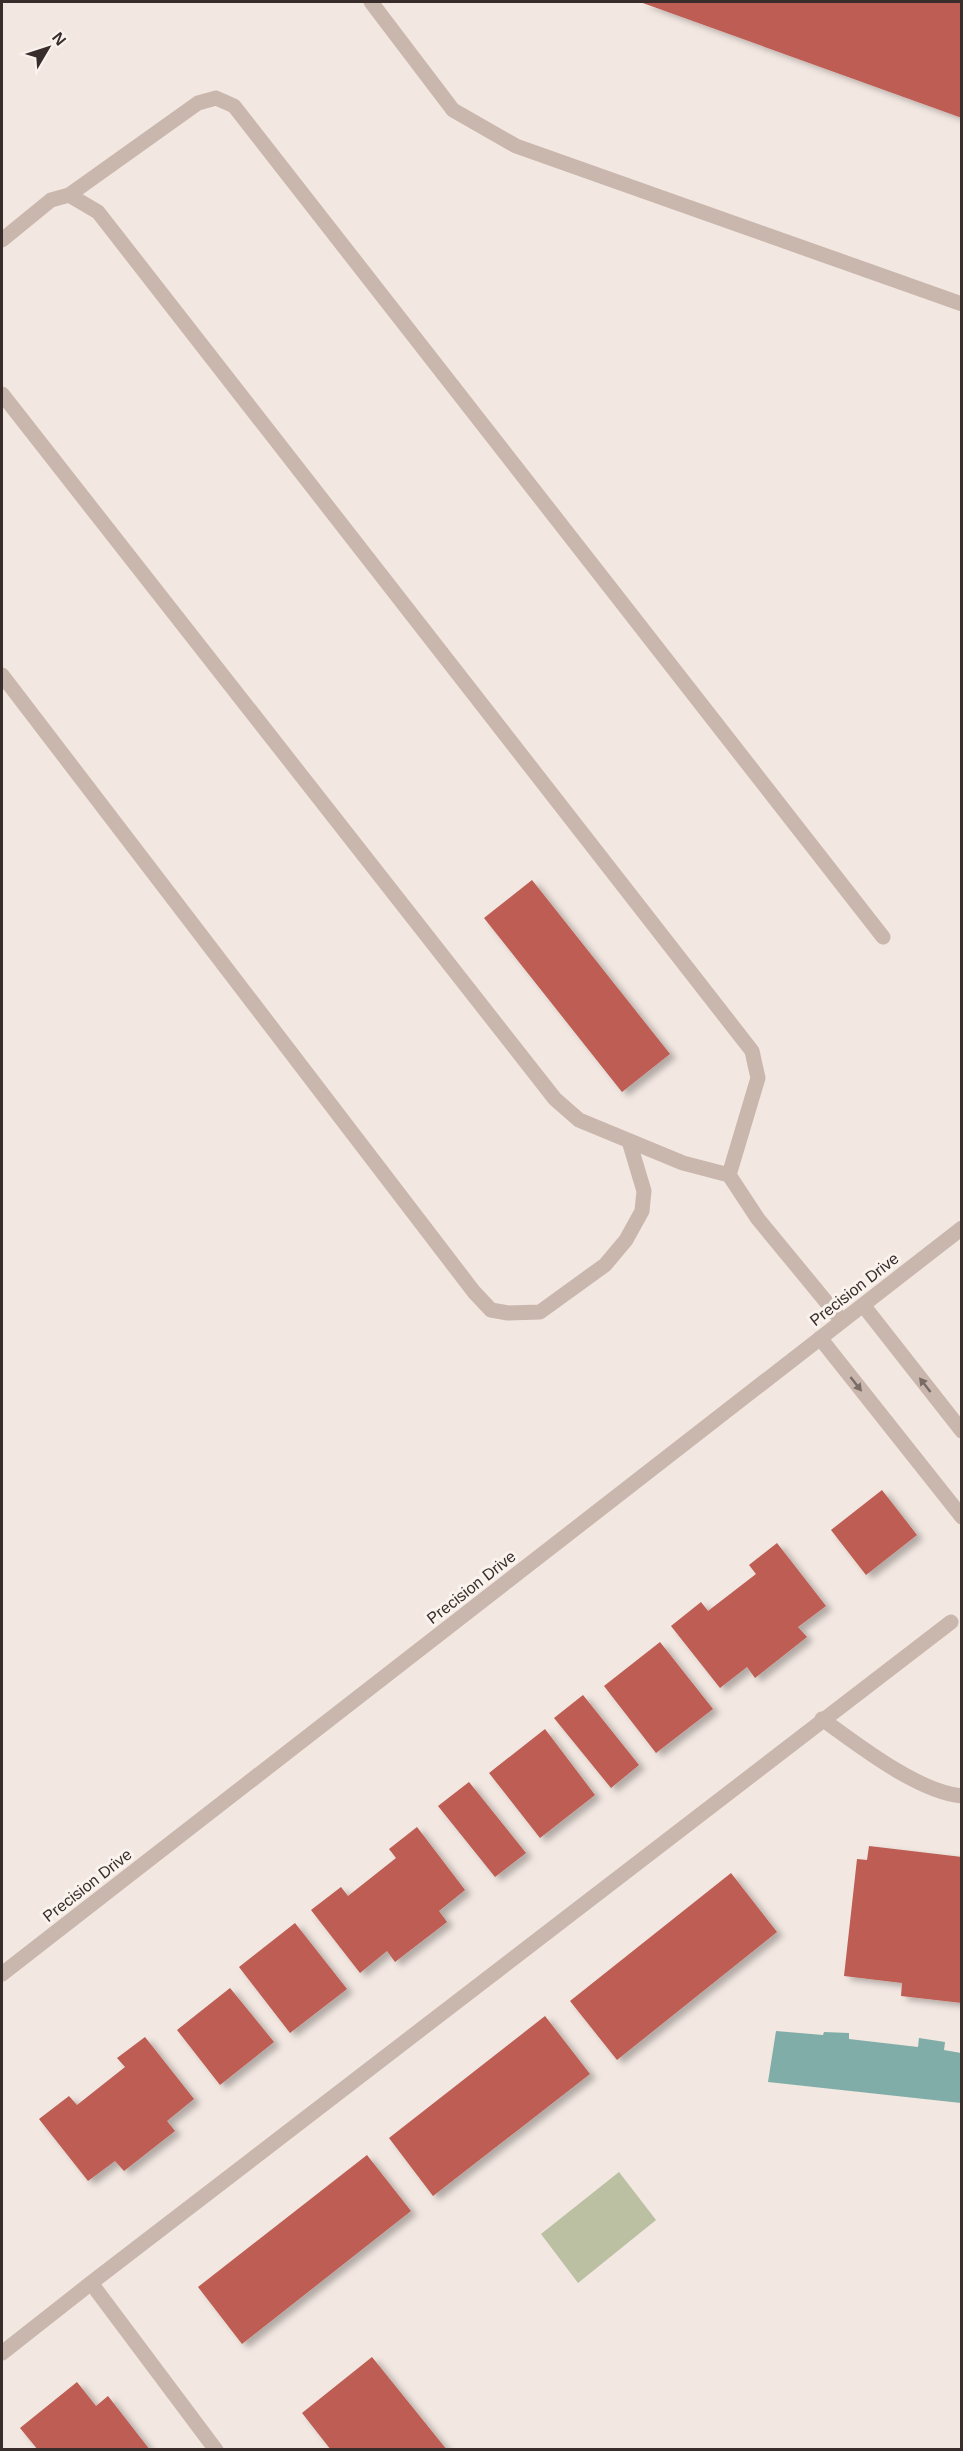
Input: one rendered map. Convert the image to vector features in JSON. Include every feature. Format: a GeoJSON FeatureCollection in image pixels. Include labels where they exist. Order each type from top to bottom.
{"type":"FeatureCollection","features":[{"type":"Feature","properties":{"kind":"street"},"geometry":{"type":"LineString","coordinates":[[371,2],[453,110],[516,146],[962,304]]}},
{"type":"Feature","properties":{"kind":"street"},"geometry":{"type":"LineString","coordinates":[[2,240],[51,200],[69,195],[198,102],[216,98],[234,106],[883,937]]}},
{"type":"Feature","properties":{"kind":"street"},"geometry":{"type":"LineString","coordinates":[[69,195],[98,212],[752,1051],[758,1078],[729,1174]]}},
{"type":"Feature","properties":{"kind":"street"},"geometry":{"type":"LineString","coordinates":[[2,394],[555,1099],[579,1120],[683,1163],[729,1174],[758,1220],[842,1321]]}},
{"type":"Feature","properties":{"kind":"street"},"geometry":{"type":"LineString","coordinates":[[2,675],[474,1292],[491,1310],[508,1313],[540,1312],[605,1265],[626,1240],[642,1211],[644,1191],[629,1141]]}},
{"type":"Feature","properties":{"kind":"street","name":"Precision Drive"},"geometry":{"type":"LineString","coordinates":[[2,1974],[962,1228]]}},
{"type":"Feature","properties":{"kind":"street"},"geometry":{"type":"LineString","coordinates":[[863,1305],[962,1431]]}},
{"type":"Feature","properties":{"kind":"street"},"geometry":{"type":"LineString","coordinates":[[820,1338],[962,1517]]}},
{"type":"Feature","properties":{"kind":"street"},"geometry":{"type":"LineString","coordinates":[[2,2353],[822,1719],[951,1622]]}},
{"type":"Feature","properties":{"kind":"street"},"geometry":{"type":"LineString","coordinates":[[822,1719],[881,1761],[946,1795],[962,1796]]}},
{"type":"Feature","properties":{"kind":"street"},"geometry":{"type":"LineString","coordinates":[[91,2283],[216,2450]]}},
{"type":"Feature","properties":{"kind":"green space"},"geometry":{"type":"Polygon","coordinates":[[[619,2172],[656,2220],[578,2283],[541,2234],[619,2172]]]}},
{"type":"Feature","properties":{"kind":"water"},"geometry":{"type":"Polygon","coordinates":[[[776,2031],[823,2035],[824,2032],[849,2033],[849,2039],[918,2047],[919,2038],[945,2042],[944,2050],[961,2053],[961,2103],[768,2082],[776,2031]]]}},
{"type":"Feature","properties":{"kind":"building"},"geometry":{"type":"Polygon","coordinates":[[[640,2],[962,2],[962,118],[640,2]]]}},
{"type":"Feature","properties":{"kind":"building"},"geometry":{"type":"Polygon","coordinates":[[[532,880],[670,1054],[622,1092],[484,918],[532,880]]]}},
{"type":"Feature","properties":{"kind":"building"},"geometry":{"type":"Polygon","coordinates":[[[882,1490],[917,1535],[866,1575],[831,1530],[882,1490]]]}},
{"type":"Feature","properties":{"kind":"building"},"geometry":{"type":"Polygon","coordinates":[[[777,1543],[826,1606],[798,1627],[807,1637],[755,1678],[747,1667],[720,1688],[671,1626],[701,1602],[708,1611],[756,1574],[749,1565],[777,1543]]]}},
{"type":"Feature","properties":{"kind":"building"},"geometry":{"type":"Polygon","coordinates":[[[660,1642],[713,1709],[656,1753],[604,1686],[660,1642]]]}},
{"type":"Feature","properties":{"kind":"building"},"geometry":{"type":"Polygon","coordinates":[[[583,1695],[639,1765],[611,1788],[554,1718],[583,1695]]]}},
{"type":"Feature","properties":{"kind":"building"},"geometry":{"type":"Polygon","coordinates":[[[545,1729],[595,1795],[540,1838],[489,1773],[545,1729]]]}},
{"type":"Feature","properties":{"kind":"building"},"geometry":{"type":"Polygon","coordinates":[[[469,1782],[526,1853],[495,1877],[438,1806],[469,1782]]]}},
{"type":"Feature","properties":{"kind":"building"},"geometry":{"type":"Polygon","coordinates":[[[417,1827],[465,1890],[439,1911],[447,1922],[395,1962],[387,1951],[360,1973],[311,1910],[341,1887],[348,1896],[396,1858],[389,1849],[417,1827]]]}},
{"type":"Feature","properties":{"kind":"building"},"geometry":{"type":"Polygon","coordinates":[[[869,1846],[962,1857],[962,2003],[901,1996],[902,1983],[844,1976],[857,1859],[867,1860],[869,1846]]]}},
{"type":"Feature","properties":{"kind":"building"},"geometry":{"type":"Polygon","coordinates":[[[731,1873],[777,1932],[617,2060],[570,2001],[731,1873]]]}},
{"type":"Feature","properties":{"kind":"building"},"geometry":{"type":"Polygon","coordinates":[[[295,1923],[347,1989],[290,2033],[239,1967],[295,1923]]]}},
{"type":"Feature","properties":{"kind":"building"},"geometry":{"type":"Polygon","coordinates":[[[230,1988],[274,2042],[220,2085],[177,2030],[230,1988]]]}},
{"type":"Feature","properties":{"kind":"building"},"geometry":{"type":"Polygon","coordinates":[[[545,2016],[590,2074],[433,2196],[389,2138],[545,2016]]]}},
{"type":"Feature","properties":{"kind":"building"},"geometry":{"type":"Polygon","coordinates":[[[145,2037],[194,2099],[167,2121],[175,2131],[124,2171],[115,2161],[88,2181],[39,2119],[69,2096],[77,2105],[125,2067],[117,2058],[145,2037]]]}},
{"type":"Feature","properties":{"kind":"building"},"geometry":{"type":"Polygon","coordinates":[[[367,2155],[411,2211],[242,2344],[198,2287],[367,2155]]]}},
{"type":"Feature","properties":{"kind":"building"},"geometry":{"type":"Polygon","coordinates":[[[372,2357],[447,2450],[331,2450],[302,2413],[372,2357]]]}},
{"type":"Feature","properties":{"kind":"building"},"geometry":{"type":"Polygon","coordinates":[[[77,2382],[96,2406],[108,2396],[150,2450],[38,2450],[20,2428],[77,2382]]]}}]}
